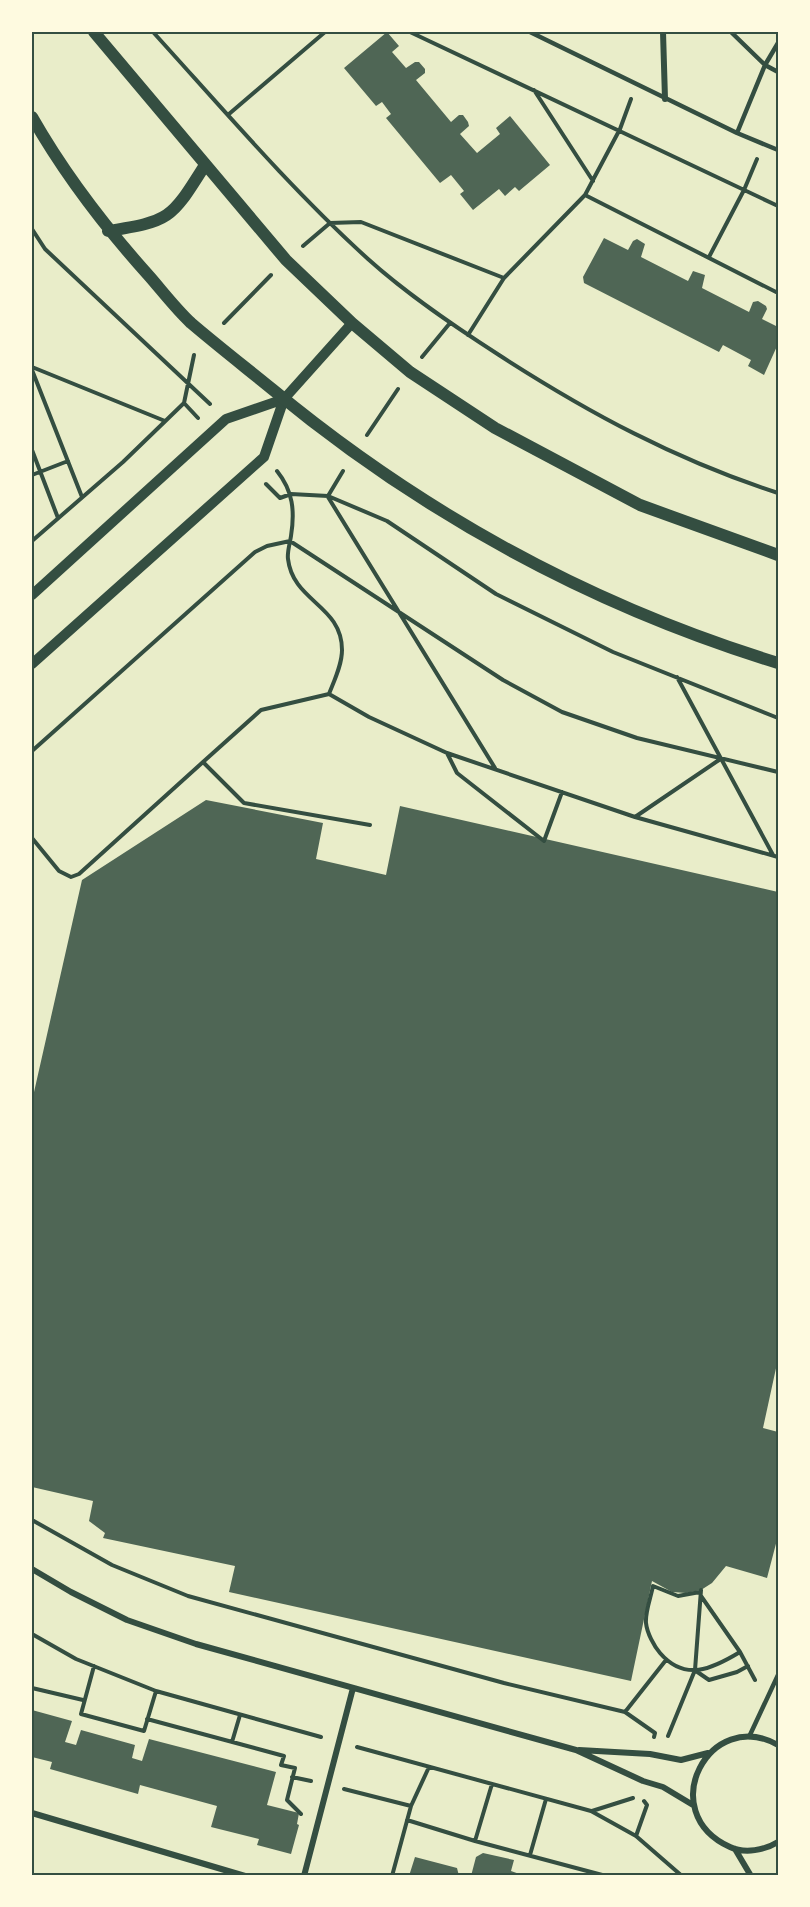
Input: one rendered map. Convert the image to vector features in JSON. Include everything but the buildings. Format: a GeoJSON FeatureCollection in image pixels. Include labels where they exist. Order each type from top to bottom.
{"type":"FeatureCollection","features":[{"type":"Feature","properties":{"kind":"main road"},"geometry":{"type":"LineString","coordinates":[[94,32],[286,260],[352,323],[410,372],[495,428],[640,506],[778,555]]}},
{"type":"Feature","properties":{"kind":"main road"},"geometry":{"type":"LineString","coordinates":[[32,117],[53,155],[108,231],[190,321],[354,454],[444,514],[520,557],[674,628],[778,663]]}},
{"type":"Feature","properties":{"kind":"main road"},"geometry":{"type":"LineString","coordinates":[[108,231],[154,224],[178,208],[205,165]]}},
{"type":"Feature","properties":{"kind":"street"},"geometry":{"type":"LineString","coordinates":[[663,32],[665,99]]}},
{"type":"Feature","properties":{"kind":"street"},"geometry":{"type":"LineString","coordinates":[[32,664],[264,457],[284,399],[352,323]]}},
{"type":"Feature","properties":{"kind":"street"},"geometry":{"type":"LineString","coordinates":[[32,595],[226,419],[284,399]]}},
{"type":"Feature","properties":{"kind":"street"},"geometry":{"type":"LineString","coordinates":[[32,1569],[127,1620],[196,1644],[576,1750],[644,1781],[663,1787],[693,1805]]}},
{"type":"Feature","properties":{"kind":"street"},"geometry":{"type":"LineString","coordinates":[[304,1875],[341,1743],[353,1688]]}},
{"type":"Feature","properties":{"kind":"street"},"geometry":{"type":"LineString","coordinates":[[576,1750],[650,1754],[681,1760],[709,1753],[728,1741],[749,1737],[778,1745]]}},
{"type":"Feature","properties":{"kind":"street"},"geometry":{"type":"LineString","coordinates":[[709,1753],[698,1768],[692,1786],[693,1805],[701,1825],[716,1840],[735,1849],[753,1851],[778,1842]]}},
{"type":"Feature","properties":{"kind":"street"},"geometry":{"type":"LineString","coordinates":[[32,1814],[245,1875]]}},
{"type":"Feature","properties":{"kind":"street"},"geometry":{"type":"LineString","coordinates":[[735,1849],[751,1875]]}},
{"type":"Feature","properties":{"kind":"lane"},"geometry":{"type":"LineString","coordinates":[[530,32],[665,99],[778,150]]}},
{"type":"Feature","properties":{"kind":"lane"},"geometry":{"type":"LineString","coordinates":[[731,32],[765,65],[778,72]]}},
{"type":"Feature","properties":{"kind":"lane"},"geometry":{"type":"LineString","coordinates":[[737,133],[765,65],[778,43]]}},
{"type":"Feature","properties":{"kind":"lane"},"geometry":{"type":"LineString","coordinates":[[749,1737],[778,1675]]}},
{"type":"Feature","properties":{"kind":"path"},"geometry":{"type":"LineString","coordinates":[[153,32],[330,223],[370,261],[450,322],[612,425],[675,455],[778,492]]}},
{"type":"Feature","properties":{"kind":"path"},"geometry":{"type":"LineString","coordinates":[[229,114],[325,32]]}},
{"type":"Feature","properties":{"kind":"path"},"geometry":{"type":"LineString","coordinates":[[410,32],[620,129],[778,206]]}},
{"type":"Feature","properties":{"kind":"path"},"geometry":{"type":"LineString","coordinates":[[468,335],[504,278],[585,195],[620,129],[637,85]]}},
{"type":"Feature","properties":{"kind":"path"},"geometry":{"type":"LineString","coordinates":[[534,89],[593,181]]}},
{"type":"Feature","properties":{"kind":"path"},"geometry":{"type":"LineString","coordinates":[[709,257],[744,190],[763,144]]}},
{"type":"Feature","properties":{"kind":"path"},"geometry":{"type":"LineString","coordinates":[[585,195],[778,292]]}},
{"type":"Feature","properties":{"kind":"path"},"geometry":{"type":"LineString","coordinates":[[330,223],[361,222],[504,278]]}},
{"type":"Feature","properties":{"kind":"path"},"geometry":{"type":"LineString","coordinates":[[32,229],[45,249],[187,382]]}},
{"type":"Feature","properties":{"kind":"path"},"geometry":{"type":"LineString","coordinates":[[328,496],[410,372],[450,322]]}},
{"type":"Feature","properties":{"kind":"path"},"geometry":{"type":"LineString","coordinates":[[32,369],[165,421]]}},
{"type":"Feature","properties":{"kind":"path"},"geometry":{"type":"LineString","coordinates":[[32,369],[82,497]]}},
{"type":"Feature","properties":{"kind":"path"},"geometry":{"type":"LineString","coordinates":[[32,541],[184,403]]}},
{"type":"Feature","properties":{"kind":"path"},"geometry":{"type":"LineString","coordinates":[[32,450],[58,518]]}},
{"type":"Feature","properties":{"kind":"path"},"geometry":{"type":"LineString","coordinates":[[32,475],[68,461]]}},
{"type":"Feature","properties":{"kind":"path"},"geometry":{"type":"LineString","coordinates":[[328,496],[495,768]]}},
{"type":"Feature","properties":{"kind":"path"},"geometry":{"type":"LineString","coordinates":[[328,496],[387,521],[496,594],[613,652],[778,718]]}},
{"type":"Feature","properties":{"kind":"path"},"geometry":{"type":"LineString","coordinates":[[290,541],[288,559],[299,589],[323,608],[338,627],[342,651],[329,694]]}},
{"type":"Feature","properties":{"kind":"path"},"geometry":{"type":"LineString","coordinates":[[32,751],[255,552],[267,546],[290,541],[503,680],[562,712],[637,738],[778,772]]}},
{"type":"Feature","properties":{"kind":"path"},"geometry":{"type":"LineString","coordinates":[[676,677],[773,855]]}},
{"type":"Feature","properties":{"kind":"path"},"geometry":{"type":"LineString","coordinates":[[32,838],[59,871],[71,877],[79,874],[261,710],[329,694],[369,717],[447,753],[635,818],[778,857]]}},
{"type":"Feature","properties":{"kind":"path"},"geometry":{"type":"LineString","coordinates":[[447,753],[457,773],[544,841],[562,792]]}},
{"type":"Feature","properties":{"kind":"path"},"geometry":{"type":"LineString","coordinates":[[635,818],[720,759]]}},
{"type":"Feature","properties":{"kind":"path"},"geometry":{"type":"LineString","coordinates":[[203,762],[244,803],[370,825]]}},
{"type":"Feature","properties":{"kind":"path"},"geometry":{"type":"LineString","coordinates":[[32,1520],[112,1564],[188,1596],[504,1683],[625,1712],[655,1733],[678,1738]]}},
{"type":"Feature","properties":{"kind":"path"},"geometry":{"type":"LineString","coordinates":[[700,1592],[678,1596],[653,1586],[645,1621],[656,1647],[666,1660],[684,1670],[710,1667],[740,1652]]}},
{"type":"Feature","properties":{"kind":"path"},"geometry":{"type":"LineString","coordinates":[[700,1592],[740,1652],[762,1691],[771,1692]]}},
{"type":"Feature","properties":{"kind":"path"},"geometry":{"type":"LineString","coordinates":[[668,1736],[695,1670],[700,1592]]}},
{"type":"Feature","properties":{"kind":"path"},"geometry":{"type":"LineString","coordinates":[[32,1634],[94,1666],[156,1691],[591,1811],[636,1836],[682,1875]]}},
{"type":"Feature","properties":{"kind":"path"},"geometry":{"type":"LineString","coordinates":[[625,1712],[666,1660]]}},
{"type":"Feature","properties":{"kind":"path"},"geometry":{"type":"LineString","coordinates":[[94,1666],[81,1714],[144,1731],[156,1691]]}},
{"type":"Feature","properties":{"kind":"path"},"geometry":{"type":"LineString","coordinates":[[695,1670],[709,1680],[737,1672],[748,1666]]}},
{"type":"Feature","properties":{"kind":"path"},"geometry":{"type":"LineString","coordinates":[[32,1688],[84,1701]]}},
{"type":"Feature","properties":{"kind":"path"},"geometry":{"type":"LineString","coordinates":[[232,1742],[240,1715]]}},
{"type":"Feature","properties":{"kind":"path"},"geometry":{"type":"LineString","coordinates":[[147,1719],[284,1756],[281,1765],[295,1768],[287,1800],[316,1830]]}},
{"type":"Feature","properties":{"kind":"path"},"geometry":{"type":"LineString","coordinates":[[650,1754],[655,1733]]}},
{"type":"Feature","properties":{"kind":"path"},"geometry":{"type":"LineString","coordinates":[[392,1875],[411,1806],[429,1767]]}},
{"type":"Feature","properties":{"kind":"path"},"geometry":{"type":"LineString","coordinates":[[292,1777],[411,1806]]}},
{"type":"Feature","properties":{"kind":"path"},"geometry":{"type":"LineString","coordinates":[[475,1840],[492,1784]]}},
{"type":"Feature","properties":{"kind":"path"},"geometry":{"type":"LineString","coordinates":[[591,1811],[639,1796],[647,1805],[636,1836]]}},
{"type":"Feature","properties":{"kind":"path"},"geometry":{"type":"LineString","coordinates":[[530,1855],[546,1798]]}},
{"type":"Feature","properties":{"kind":"path"},"geometry":{"type":"LineString","coordinates":[[407,1820],[606,1875]]}}]}
